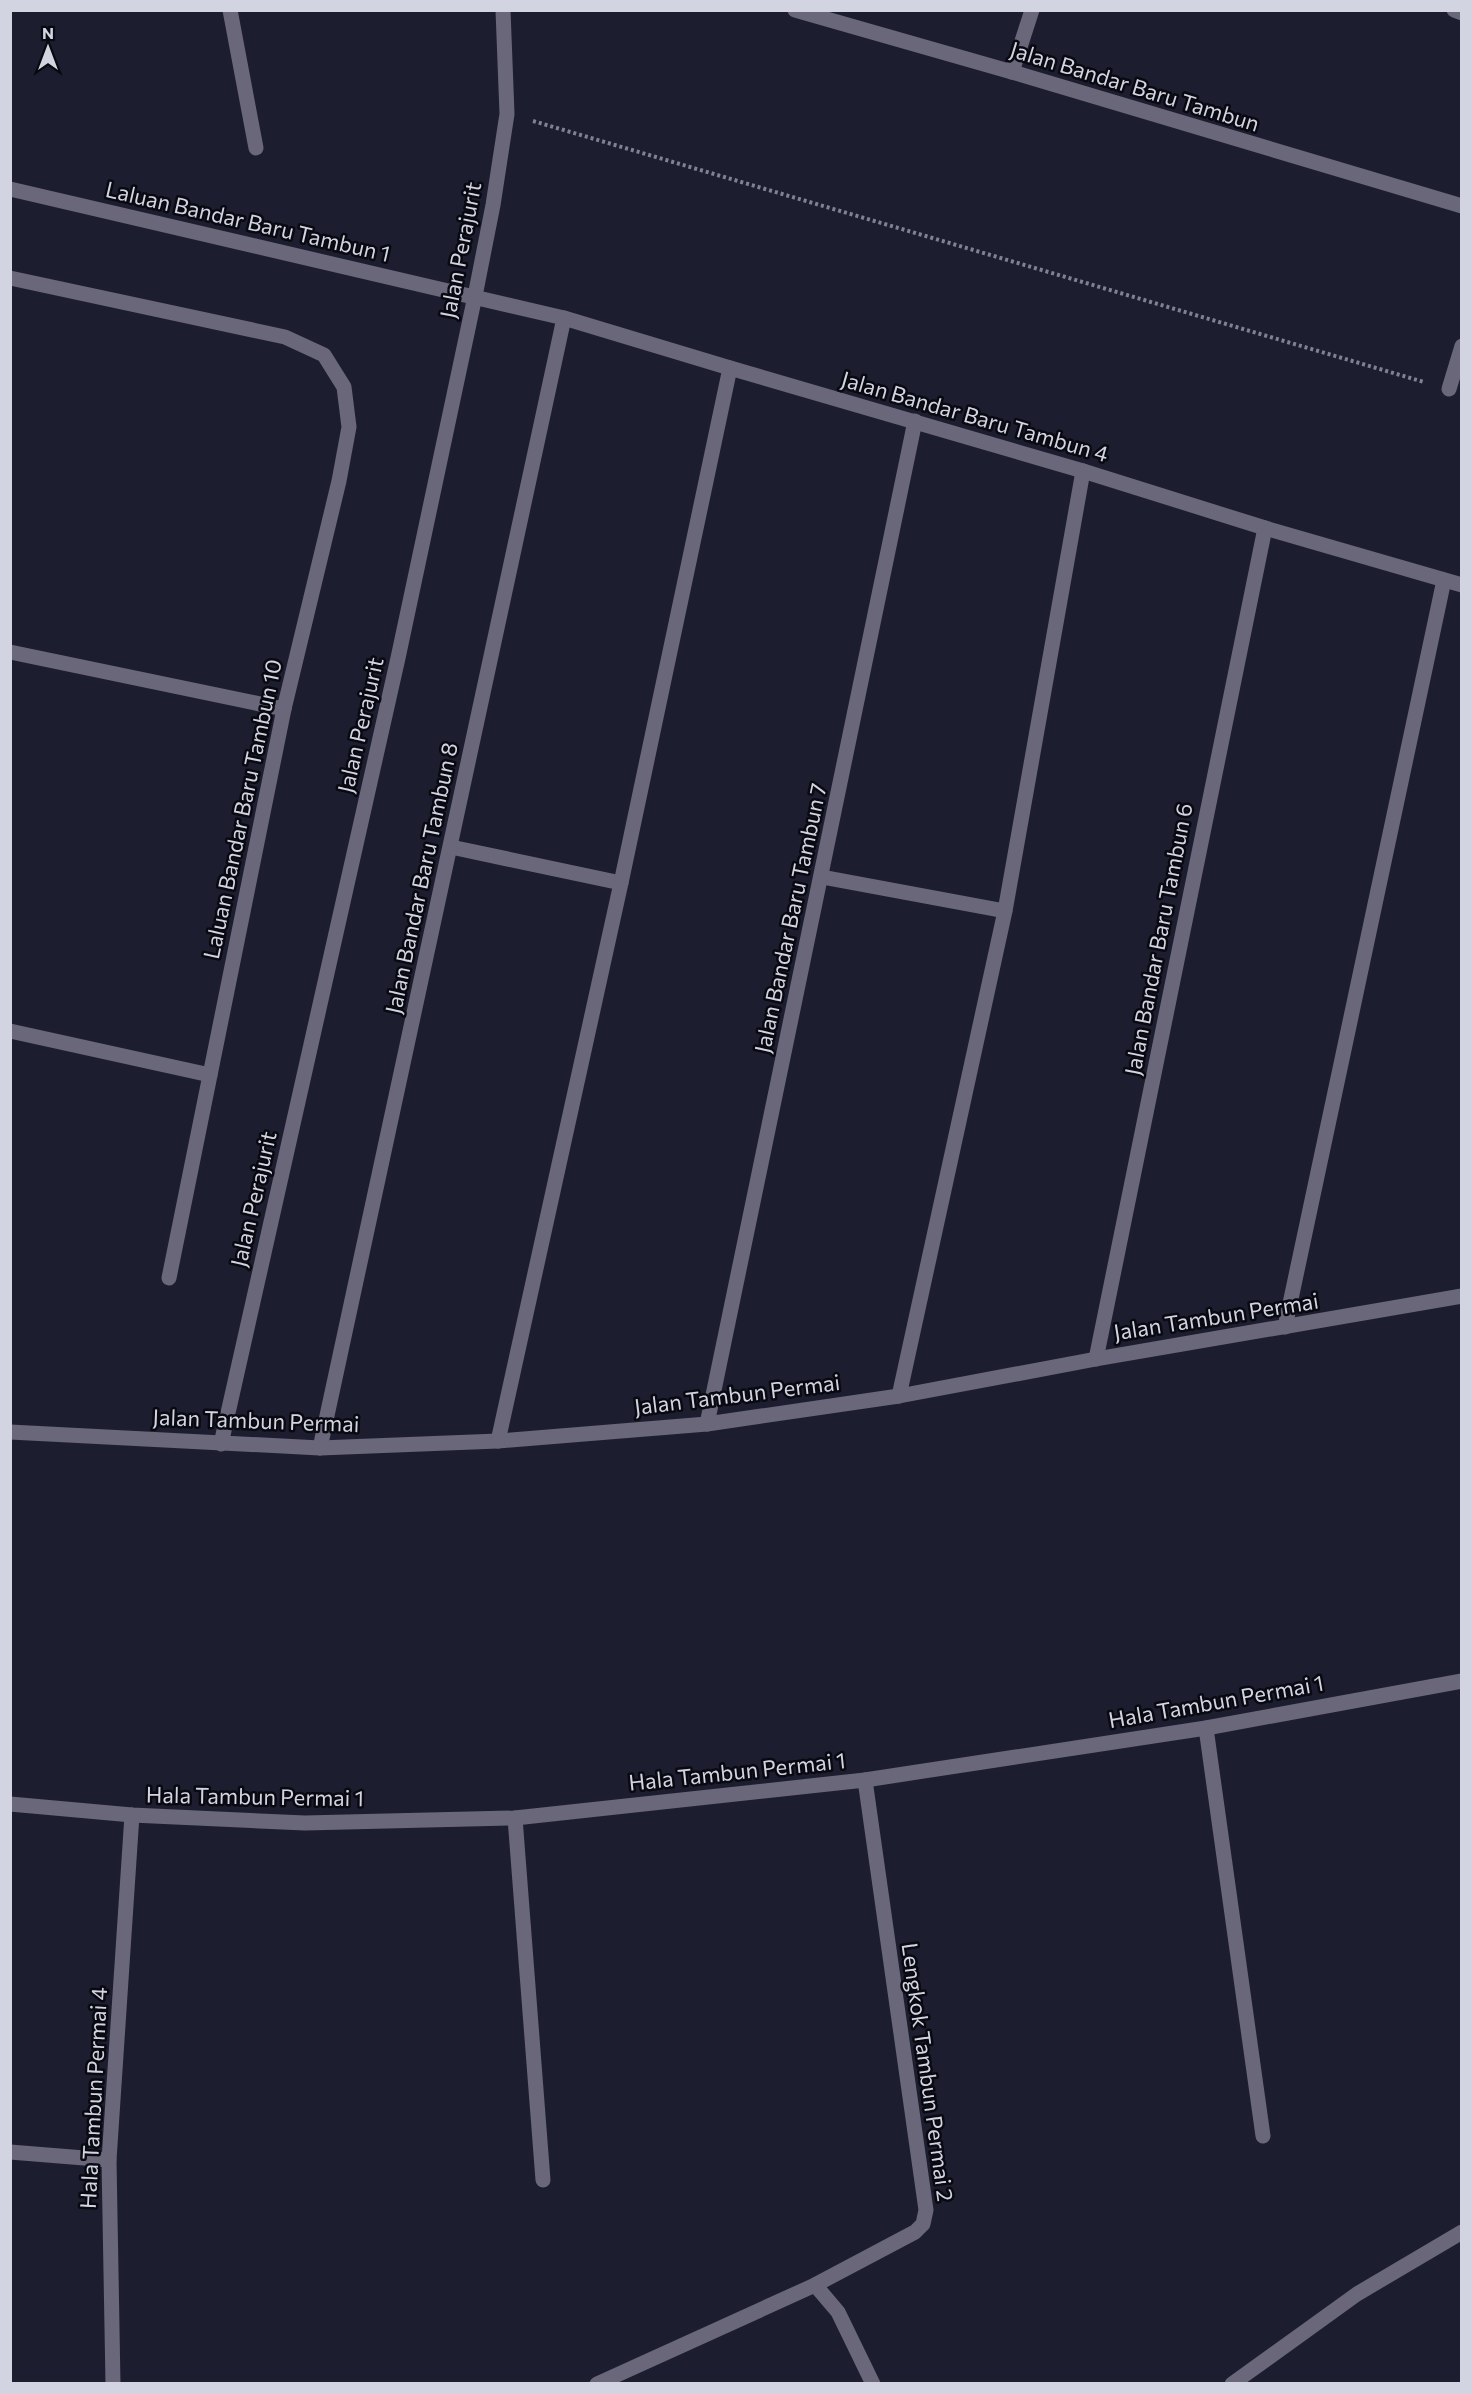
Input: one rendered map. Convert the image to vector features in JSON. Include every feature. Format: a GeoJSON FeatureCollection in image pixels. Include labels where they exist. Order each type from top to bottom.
{"type":"FeatureCollection","features":[{"type":"Feature","properties":{"kind":"street"},"geometry":{"type":"LineString","coordinates":[[230,10],[256,148]]}},
{"type":"Feature","properties":{"kind":"street","name":"Jalan Perajurit"},"geometry":{"type":"LineString","coordinates":[[221,1444],[390,693],[493,206],[507,114],[503,10]]}},
{"type":"Feature","properties":{"kind":"street","name":"Jalan Bandar Baru Tambun"},"geometry":{"type":"LineString","coordinates":[[795,10],[1461,206]]}},
{"type":"Feature","properties":{"kind":"street"},"geometry":{"type":"LineString","coordinates":[[1012,72],[1032,10]]}},
{"type":"Feature","properties":{"kind":"street"},"geometry":{"type":"LineString","coordinates":[[1454,10],[1461,13]]}},
{"type":"Feature","properties":{"kind":"street","name":"Laluan Bandar Baru Tambun 1"},"geometry":{"type":"LineString","coordinates":[[10,189],[475,296]]}},
{"type":"Feature","properties":{"kind":"street","name":"Laluan Bandar Baru Tambun 10"},"geometry":{"type":"LineString","coordinates":[[10,278],[285,337],[324,355],[344,387],[349,427],[339,481],[284,709],[169,1278]]}},
{"type":"Feature","properties":{"kind":"street","name":"Jalan Bandar Baru Tambun 4"},"geometry":{"type":"LineString","coordinates":[[475,296],[564,318],[1461,585]]}},
{"type":"Feature","properties":{"kind":"street","name":"Jalan Bandar Baru Tambun 8"},"geometry":{"type":"LineString","coordinates":[[320,1448],[564,318]]}},
{"type":"Feature","properties":{"kind":"street"},"geometry":{"type":"LineString","coordinates":[[1449,389],[1461,346]]}},
{"type":"Feature","properties":{"kind":"street"},"geometry":{"type":"LineString","coordinates":[[498,1441],[621,883],[730,369]]}},
{"type":"Feature","properties":{"kind":"street","name":"Jalan Bandar Baru Tambun 7"},"geometry":{"type":"LineString","coordinates":[[707,1424],[915,421]]}},
{"type":"Feature","properties":{"kind":"street"},"geometry":{"type":"LineString","coordinates":[[898,1396],[1005,911],[1083,471]]}},
{"type":"Feature","properties":{"kind":"street","name":"Jalan Bandar Baru Tambun 6"},"geometry":{"type":"LineString","coordinates":[[1096,1359],[1264,528]]}},
{"type":"Feature","properties":{"kind":"street"},"geometry":{"type":"LineString","coordinates":[[1285,1328],[1444,580]]}},
{"type":"Feature","properties":{"kind":"street"},"geometry":{"type":"LineString","coordinates":[[10,652],[284,709]]}},
{"type":"Feature","properties":{"kind":"street"},"geometry":{"type":"LineString","coordinates":[[451,847],[621,883]]}},
{"type":"Feature","properties":{"kind":"street"},"geometry":{"type":"LineString","coordinates":[[822,877],[1005,911]]}},
{"type":"Feature","properties":{"kind":"street"},"geometry":{"type":"LineString","coordinates":[[10,1031],[210,1075]]}},
{"type":"Feature","properties":{"kind":"street","name":"Jalan Tambun Permai"},"geometry":{"type":"LineString","coordinates":[[10,1432],[320,1448],[498,1441],[707,1424],[898,1396],[1096,1359],[1461,1296]]}},
{"type":"Feature","properties":{"kind":"street","name":"Hala Tambun Permai 1"},"geometry":{"type":"LineString","coordinates":[[10,1804],[132,1815],[305,1823],[515,1818],[865,1780],[1206,1728],[1461,1681]]}},
{"type":"Feature","properties":{"kind":"street"},"geometry":{"type":"LineString","coordinates":[[1206,1728],[1263,2136]]}},
{"type":"Feature","properties":{"kind":"street","name":"Lengkok Tambun Permai 2"},"geometry":{"type":"LineString","coordinates":[[597,2384],[814,2285],[915,2232],[923,2224],[926,2210],[865,1780]]}},
{"type":"Feature","properties":{"kind":"street","name":"Hala Tambun Permai 4"},"geometry":{"type":"LineString","coordinates":[[113,2384],[109,2160],[132,1815]]}},
{"type":"Feature","properties":{"kind":"street"},"geometry":{"type":"LineString","coordinates":[[515,1818],[543,2180]]}},
{"type":"Feature","properties":{"kind":"street"},"geometry":{"type":"LineString","coordinates":[[10,2152],[109,2160]]}},
{"type":"Feature","properties":{"kind":"street"},"geometry":{"type":"LineString","coordinates":[[1232,2384],[1357,2294],[1461,2232]]}},
{"type":"Feature","properties":{"kind":"street"},"geometry":{"type":"LineString","coordinates":[[814,2285],[838,2312],[873,2384]]}},
{"type":"Feature","properties":{"kind":"path"},"geometry":{"type":"LineString","coordinates":[[507,114],[1449,389]]}}]}
